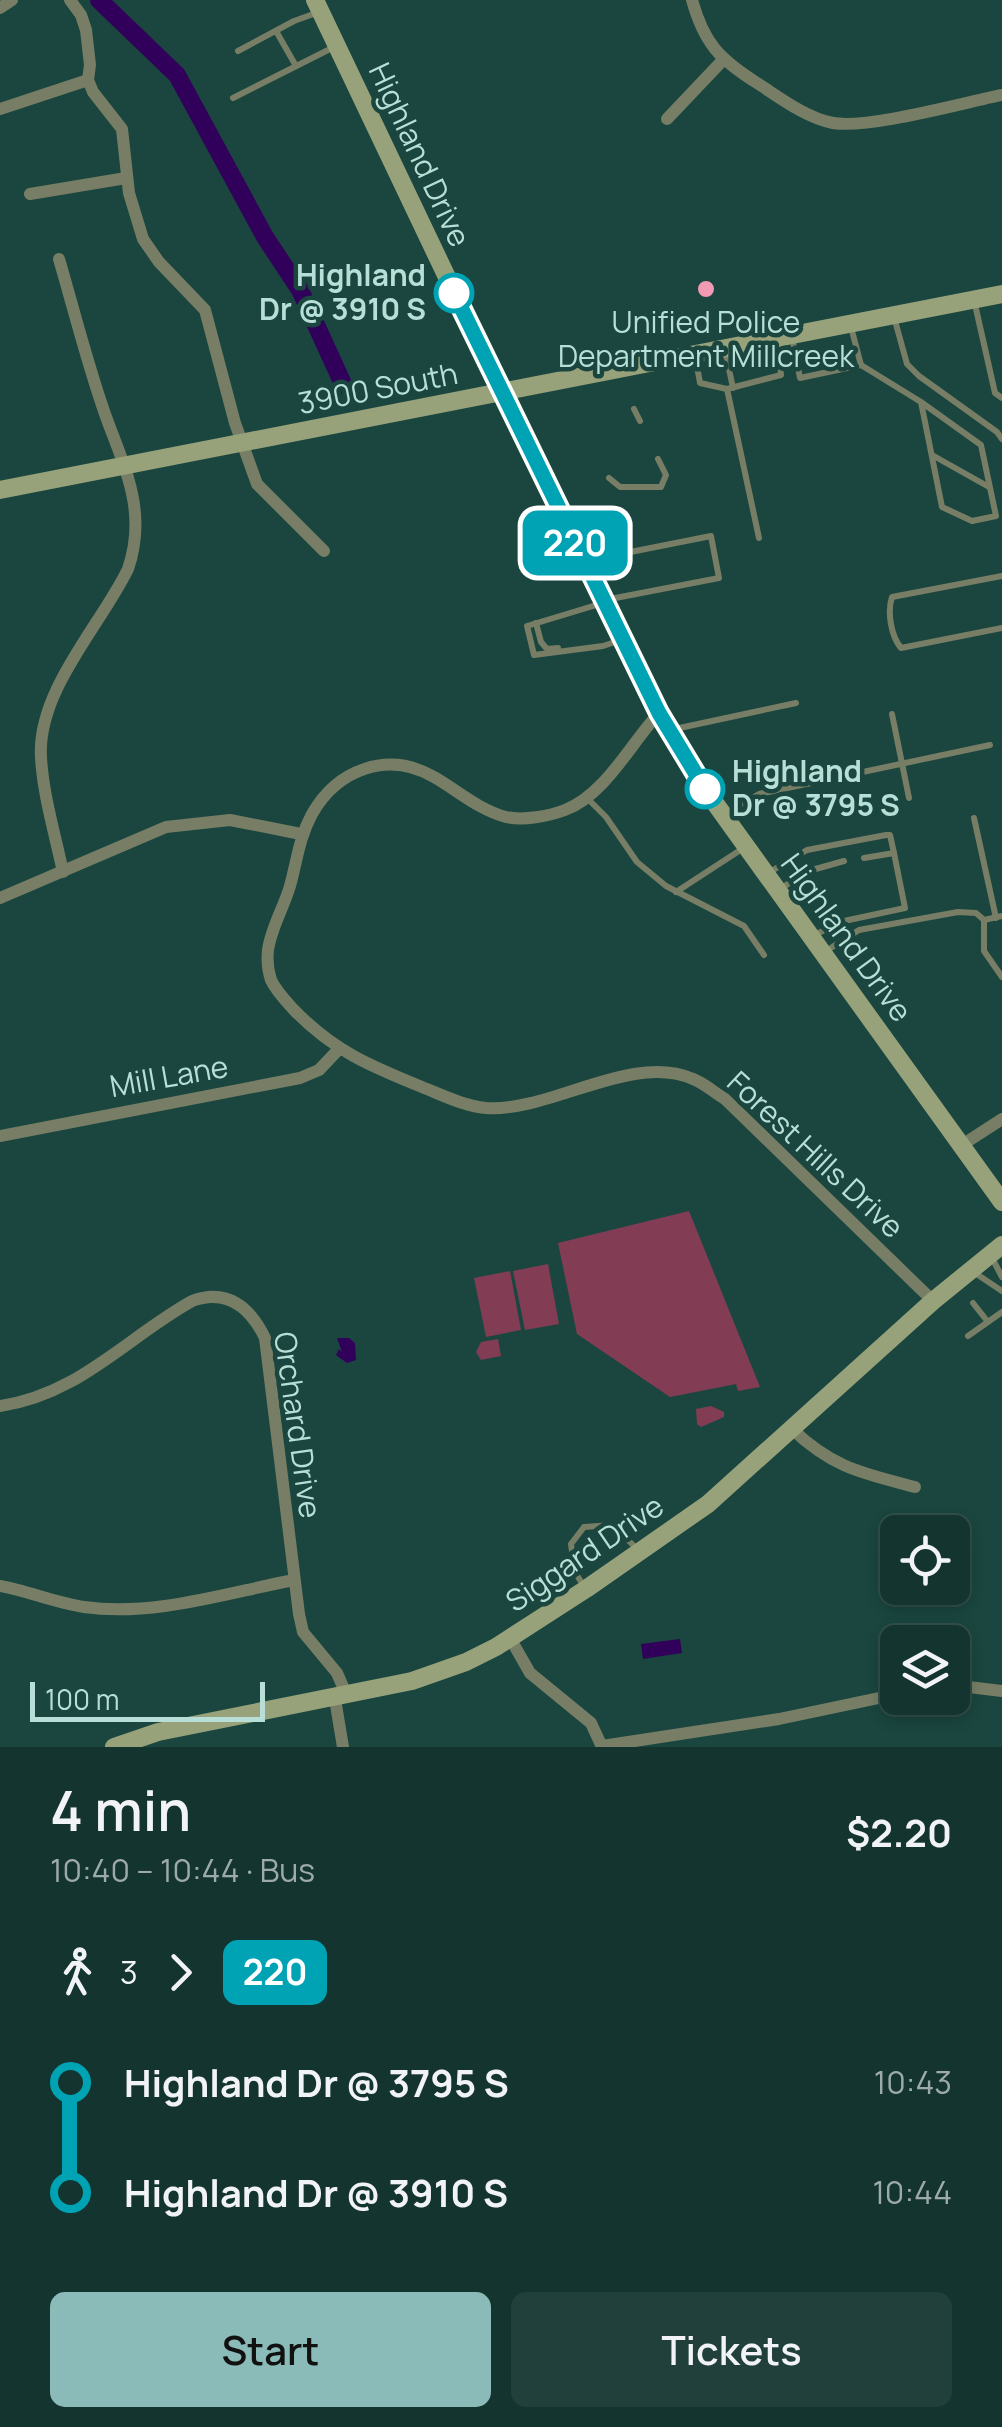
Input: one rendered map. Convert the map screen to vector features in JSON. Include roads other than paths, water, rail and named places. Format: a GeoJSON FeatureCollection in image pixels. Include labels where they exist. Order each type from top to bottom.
{"type":"FeatureCollection","features":[{"type":"Feature","properties":{"kind":"main road","name":"Highland Drive"},"geometry":{"type":"LineString","coordinates":[[318,6],[659,713],[723,815],[1002,1202]]}},
{"type":"Feature","properties":{"kind":"main road","name":"3900 South"},"geometry":{"type":"LineString","coordinates":[[0,490],[1002,294]]}},
{"type":"Feature","properties":{"kind":"main road","name":"Siggard Drive"},"geometry":{"type":"LineString","coordinates":[[114,1747],[158,1732],[341,1697],[430,1674],[466,1662],[510,1638],[708,1504],[996,1250]]}},
{"type":"Feature","properties":{"kind":"street"},"geometry":{"type":"LineString","coordinates":[[0,8],[12,0]]}},
{"type":"Feature","properties":{"kind":"street"},"geometry":{"type":"LineString","coordinates":[[70,0],[86,30],[88,80],[122,128],[126,178],[143,239],[158,262],[205,310],[242,444],[258,484],[324,551]]}},
{"type":"Feature","properties":{"kind":"street"},"geometry":{"type":"LineString","coordinates":[[692,0],[704,35],[724,60],[784,100],[833,122],[878,119],[1002,95]]}},
{"type":"Feature","properties":{"kind":"street"},"geometry":{"type":"LineString","coordinates":[[667,119],[724,60]]}},
{"type":"Feature","properties":{"kind":"street"},"geometry":{"type":"LineString","coordinates":[[0,110],[88,80]]}},
{"type":"Feature","properties":{"kind":"street"},"geometry":{"type":"LineString","coordinates":[[30,194],[126,178]]}},
{"type":"Feature","properties":{"kind":"street"},"geometry":{"type":"LineString","coordinates":[[59,259],[105,414],[127,466],[138,521],[132,559],[58,686],[44,728],[41,756],[63,872]]}},
{"type":"Feature","properties":{"kind":"street","name":"Forest Hills Drive"},"geometry":{"type":"LineString","coordinates":[[659,713],[586,797],[568,810],[539,817],[508,818],[468,800],[430,774],[399,766],[349,772],[316,807],[302,834],[290,888],[268,947],[271,979],[283,998],[338,1050],[402,1079],[484,1108],[512,1107],[636,1074],[668,1073],[692,1078],[725,1099],[934,1302]]}},
{"type":"Feature","properties":{"kind":"street"},"geometry":{"type":"LineString","coordinates":[[0,898],[166,827],[230,820],[302,834]]}},
{"type":"Feature","properties":{"kind":"street","name":"Mill Lane"},"geometry":{"type":"LineString","coordinates":[[0,1136],[300,1078],[319,1070],[338,1050]]}},
{"type":"Feature","properties":{"kind":"street"},"geometry":{"type":"LineString","coordinates":[[962,1145],[1002,1119]]}},
{"type":"Feature","properties":{"kind":"street","name":"Orchard Drive"},"geometry":{"type":"LineString","coordinates":[[0,1406],[72,1383],[192,1301],[206,1296],[227,1298],[243,1306],[265,1338],[303,1632],[337,1673],[341,1697]]}},
{"type":"Feature","properties":{"kind":"street"},"geometry":{"type":"LineString","coordinates":[[792,1429],[813,1449],[842,1467],[915,1487]]}},
{"type":"Feature","properties":{"kind":"street"},"geometry":{"type":"LineString","coordinates":[[0,1586],[81,1607],[111,1610],[145,1609],[294,1580]]}},
{"type":"Feature","properties":{"kind":"street"},"geometry":{"type":"LineString","coordinates":[[510,1638],[530,1674],[592,1723],[602,1747],[880,1698]]}},
{"type":"Feature","properties":{"kind":"street"},"geometry":{"type":"LineString","coordinates":[[970,1687],[1002,1691]]}},
{"type":"Feature","properties":{"kind":"street"},"geometry":{"type":"LineString","coordinates":[[341,1697],[342,1747]]}},
{"type":"Feature","properties":{"kind":"lane"},"geometry":{"type":"LineString","coordinates":[[238,51],[318,6]]}},
{"type":"Feature","properties":{"kind":"lane"},"geometry":{"type":"LineString","coordinates":[[276,30],[296,66]]}},
{"type":"Feature","properties":{"kind":"lane"},"geometry":{"type":"LineString","coordinates":[[233,98],[337,46]]}},
{"type":"Feature","properties":{"kind":"lane"},"geometry":{"type":"LineString","coordinates":[[974,300],[994,393],[1002,398]]}},
{"type":"Feature","properties":{"kind":"lane"},"geometry":{"type":"LineString","coordinates":[[893,315],[907,364],[1002,439]]}},
{"type":"Feature","properties":{"kind":"lane"},"geometry":{"type":"LineString","coordinates":[[850,324],[860,365]]}},
{"type":"Feature","properties":{"kind":"lane"},"geometry":{"type":"LineString","coordinates":[[784,338],[800,378],[860,365],[922,402],[981,444],[996,516],[972,521],[942,508],[922,402]]}},
{"type":"Feature","properties":{"kind":"lane"},"geometry":{"type":"LineString","coordinates":[[694,355],[700,383],[730,388],[781,375],[784,338]]}},
{"type":"Feature","properties":{"kind":"lane"},"geometry":{"type":"LineString","coordinates":[[725,349],[759,538]]}},
{"type":"Feature","properties":{"kind":"lane"},"geometry":{"type":"LineString","coordinates":[[634,409],[640,421]]}},
{"type":"Feature","properties":{"kind":"lane"},"geometry":{"type":"LineString","coordinates":[[932,455],[990,488]]}},
{"type":"Feature","properties":{"kind":"lane"},"geometry":{"type":"LineString","coordinates":[[609,478],[620,488],[662,487],[666,475],[658,460]]}},
{"type":"Feature","properties":{"kind":"lane"},"geometry":{"type":"LineString","coordinates":[[584,561],[711,536],[719,578],[604,602],[527,626],[534,655],[622,640]]}},
{"type":"Feature","properties":{"kind":"lane"},"geometry":{"type":"LineString","coordinates":[[1002,576],[892,598],[889,606],[894,641],[901,648],[1002,628]]}},
{"type":"Feature","properties":{"kind":"lane"},"geometry":{"type":"LineString","coordinates":[[536,623],[541,642],[548,648],[578,649]]}},
{"type":"Feature","properties":{"kind":"lane"},"geometry":{"type":"LineString","coordinates":[[669,730],[796,704]]}},
{"type":"Feature","properties":{"kind":"lane"},"geometry":{"type":"LineString","coordinates":[[892,714],[909,798]]}},
{"type":"Feature","properties":{"kind":"lane"},"geometry":{"type":"LineString","coordinates":[[723,815],[759,794],[990,745]]}},
{"type":"Feature","properties":{"kind":"lane"},"geometry":{"type":"LineString","coordinates":[[586,797],[606,818],[636,862],[676,892],[744,926],[764,954]]}},
{"type":"Feature","properties":{"kind":"lane"},"geometry":{"type":"LineString","coordinates":[[974,818],[999,917],[984,920]]}},
{"type":"Feature","properties":{"kind":"lane"},"geometry":{"type":"LineString","coordinates":[[766,874],[807,850],[890,835],[905,908],[844,922],[811,937]]}},
{"type":"Feature","properties":{"kind":"lane"},"geometry":{"type":"LineString","coordinates":[[676,892],[746,846]]}},
{"type":"Feature","properties":{"kind":"lane"},"geometry":{"type":"LineString","coordinates":[[864,858],[894,852]]}},
{"type":"Feature","properties":{"kind":"lane"},"geometry":{"type":"LineString","coordinates":[[778,891],[805,872],[844,861]]}},
{"type":"Feature","properties":{"kind":"lane"},"geometry":{"type":"LineString","coordinates":[[823,953],[859,930],[958,912],[976,913],[984,920],[984,951],[1002,977]]}},
{"type":"Feature","properties":{"kind":"lane"},"geometry":{"type":"LineString","coordinates":[[970,1271],[993,1286],[1001,1283],[996,1250]]}},
{"type":"Feature","properties":{"kind":"lane"},"geometry":{"type":"LineString","coordinates":[[973,1303],[988,1322]]}},
{"type":"Feature","properties":{"kind":"lane"},"geometry":{"type":"LineString","coordinates":[[968,1336],[1002,1312]]}},
{"type":"Feature","properties":{"kind":"lane"},"geometry":{"type":"LineString","coordinates":[[586,1589],[575,1572],[570,1544],[584,1526],[614,1524],[640,1552]]}},
{"type":"Feature","properties":{"kind":"waterway"},"geometry":{"type":"LineString","coordinates":[[99,0],[177,75],[265,237],[300,290],[344,386]]}},
{"type":"Feature","properties":{"kind":"place","name":"Unified Police Department Millcreek"},"geometry":{"type":"Point","coordinates":[706,289]}},
{"type":"Feature","properties":{"kind":"place","name":"Highland Dr @ 3910 S"},"geometry":{"type":"Point","coordinates":[454,293]}},
{"type":"Feature","properties":{"kind":"place","name":"Highland Dr @ 3795 S"},"geometry":{"type":"Point","coordinates":[705,789]}}]}
